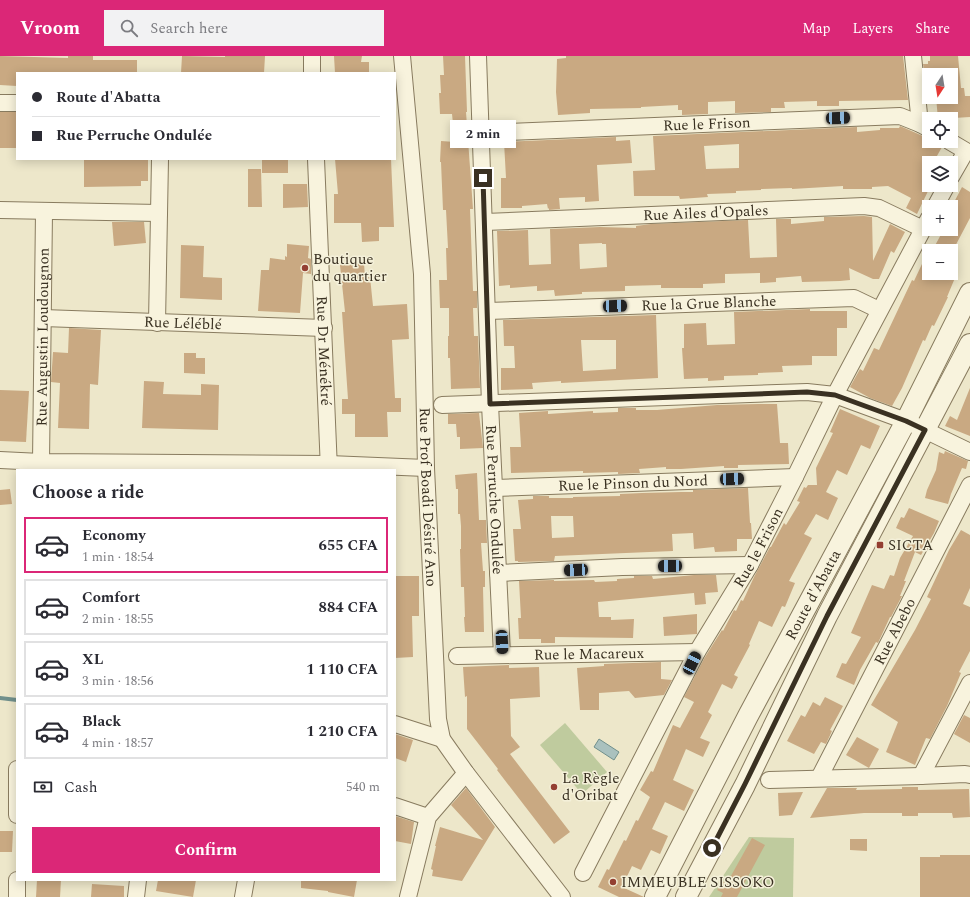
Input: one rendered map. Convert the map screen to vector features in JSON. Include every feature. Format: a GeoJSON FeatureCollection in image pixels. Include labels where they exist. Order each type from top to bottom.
{"type":"FeatureCollection","features":[{"type":"Feature","properties":{"kind":"street"},"geometry":{"type":"LineString","coordinates":[[312,56],[312,72]]}},
{"type":"Feature","properties":{"kind":"street","name":"Rue Prof Boadi Désiré Ano"},"geometry":{"type":"LineString","coordinates":[[402,56],[422,274],[426,468],[438,719],[442,739],[466,773],[562,897]]}},
{"type":"Feature","properties":{"kind":"street","name":"Rue Perruche Ondulée"},"geometry":{"type":"LineString","coordinates":[[478,56],[485,222],[490,404],[502,655]]}},
{"type":"Feature","properties":{"kind":"street"},"geometry":{"type":"LineString","coordinates":[[913,56],[922,112]]}},
{"type":"Feature","properties":{"kind":"street"},"geometry":{"type":"LineString","coordinates":[[0,103],[16,103]]}},
{"type":"Feature","properties":{"kind":"street","name":"Rue le Frison"},"geometry":{"type":"LineString","coordinates":[[481,133],[900,116],[922,126]]}},
{"type":"Feature","properties":{"kind":"street"},"geometry":{"type":"LineString","coordinates":[[958,146],[966,151],[958,165]]}},
{"type":"Feature","properties":{"kind":"street"},"geometry":{"type":"LineString","coordinates":[[157,323],[160,160]]}},
{"type":"Feature","properties":{"kind":"street","name":"Rue Dr Ménékré"},"geometry":{"type":"LineString","coordinates":[[316,160],[329,467]]}},
{"type":"Feature","properties":{"kind":"street","name":"Rue Ailes d'Opales"},"geometry":{"type":"LineString","coordinates":[[485,222],[864,206],[879,208],[922,223]]}},
{"type":"Feature","properties":{"kind":"street"},"geometry":{"type":"LineString","coordinates":[[0,210],[159,214]]}},
{"type":"Feature","properties":{"kind":"street","name":"Rue Augustin Loudougnon"},"geometry":{"type":"LineString","coordinates":[[41,462],[44,212]]}},
{"type":"Feature","properties":{"kind":"street","name":"Rue le Frison"},"geometry":{"type":"LineString","coordinates":[[583,874],[697,652],[750,565],[835,395],[922,231]]}},
{"type":"Feature","properties":{"kind":"street","name":"Route d'Abatta"},"geometry":{"type":"LineString","coordinates":[[655,897],[756,702],[906,421],[970,293]]}},
{"type":"Feature","properties":{"kind":"street","name":"Rue la Grue Blanche"},"geometry":{"type":"LineString","coordinates":[[488,311],[854,298],[880,310]]}},
{"type":"Feature","properties":{"kind":"street","name":"Rue Léléblé"},"geometry":{"type":"LineString","coordinates":[[43,318],[324,328]]}},
{"type":"Feature","properties":{"kind":"street","name":"Route d'Abatta"},"geometry":{"type":"LineString","coordinates":[[686,897],[742,791],[827,616],[970,344]]}},
{"type":"Feature","properties":{"kind":"street"},"geometry":{"type":"LineString","coordinates":[[442,405],[807,392],[835,395],[906,421],[970,452]]}},
{"type":"Feature","properties":{"kind":"street"},"geometry":{"type":"LineString","coordinates":[[0,460],[41,462],[426,468]]}},
{"type":"Feature","properties":{"kind":"street","name":"Rue le Pinson du Nord"},"geometry":{"type":"LineString","coordinates":[[495,488],[795,477]]}},
{"type":"Feature","properties":{"kind":"street","name":"Rue Abebo"},"geometry":{"type":"LineString","coordinates":[[819,778],[970,485]]}},
{"type":"Feature","properties":{"kind":"street"},"geometry":{"type":"LineString","coordinates":[[498,574],[622,567],[750,565]]}},
{"type":"Feature","properties":{"kind":"street","name":"Rue le Macareux"},"geometry":{"type":"LineString","coordinates":[[457,656],[697,652]]}},
{"type":"Feature","properties":{"kind":"street"},"geometry":{"type":"LineString","coordinates":[[921,776],[970,683]]}},
{"type":"Feature","properties":{"kind":"street"},"geometry":{"type":"LineString","coordinates":[[396,724],[442,739]]}},
{"type":"Feature","properties":{"kind":"street"},"geometry":{"type":"LineString","coordinates":[[408,897],[428,817],[466,773]]}},
{"type":"Feature","properties":{"kind":"street"},"geometry":{"type":"LineString","coordinates":[[769,780],[970,775]]}},
{"type":"Feature","properties":{"kind":"street"},"geometry":{"type":"LineString","coordinates":[[396,806],[428,817]]}},
{"type":"Feature","properties":{"kind":"street"},"geometry":{"type":"LineString","coordinates":[[17,881],[18,897]]}},
{"type":"Feature","properties":{"kind":"street"},"geometry":{"type":"LineString","coordinates":[[136,897],[138,881]]}},
{"type":"Feature","properties":{"kind":"street"},"geometry":{"type":"LineString","coordinates":[[243,897],[246,881]]}},
{"type":"Feature","properties":{"kind":"green space"},"geometry":{"type":"Polygon","coordinates":[[[565,723],[607,772],[582,794],[540,745],[565,723]]]}},
{"type":"Feature","properties":{"kind":"green space"},"geometry":{"type":"Polygon","coordinates":[[[749,837],[794,838],[793,897],[709,897],[749,837]]]}},
{"type":"Feature","properties":{"kind":"water"},"geometry":{"type":"Polygon","coordinates":[[[599,739],[619,752],[614,760],[594,747],[599,739]]]}},
{"type":"Feature","properties":{"kind":"building"},"geometry":{"type":"Polygon","coordinates":[[[0,56],[68,58],[68,56],[93,56],[93,60],[137,60],[137,72],[16,72],[16,86],[0,85],[0,56]]]}},
{"type":"Feature","properties":{"kind":"building"},"geometry":{"type":"Polygon","coordinates":[[[182,56],[265,56],[264,72],[181,72],[182,56]]]}},
{"type":"Feature","properties":{"kind":"building"},"geometry":{"type":"Polygon","coordinates":[[[334,56],[362,56],[361,62],[369,62],[369,72],[335,72],[334,56]]]}},
{"type":"Feature","properties":{"kind":"building"},"geometry":{"type":"Polygon","coordinates":[[[443,56],[465,56],[466,112],[473,209],[470,209],[473,291],[477,291],[477,308],[473,308],[474,336],[478,336],[480,388],[451,389],[450,358],[448,358],[449,308],[440,308],[439,280],[447,280],[446,248],[448,248],[446,210],[443,210],[440,162],[441,141],[455,142],[452,114],[440,114],[439,93],[441,93],[440,75],[444,75],[443,56]]]}},
{"type":"Feature","properties":{"kind":"building"},"geometry":{"type":"Polygon","coordinates":[[[566,56],[903,56],[908,100],[839,101],[839,106],[817,106],[817,101],[784,102],[785,108],[771,108],[771,112],[735,113],[735,101],[708,102],[708,114],[682,115],[682,110],[678,110],[678,105],[641,108],[590,109],[590,113],[558,115],[556,92],[557,59],[566,58],[566,56]]]}},
{"type":"Feature","properties":{"kind":"building"},"geometry":{"type":"Polygon","coordinates":[[[930,56],[958,56],[961,88],[964,88],[965,96],[970,96],[970,117],[958,118],[958,112],[937,112],[937,104],[958,104],[958,68],[924,68],[923,64],[928,64],[928,61],[930,61],[930,56]]]}},
{"type":"Feature","properties":{"kind":"building"},"geometry":{"type":"Polygon","coordinates":[[[0,112],[16,112],[16,148],[0,148],[0,112]]]}},
{"type":"Feature","properties":{"kind":"building"},"geometry":{"type":"Polygon","coordinates":[[[900,126],[922,136],[922,148],[941,148],[937,156],[922,156],[922,192],[928,192],[924,200],[922,200],[922,204],[917,214],[906,208],[911,198],[888,186],[872,187],[872,189],[843,189],[843,186],[761,189],[736,191],[736,193],[707,194],[708,197],[680,199],[679,196],[634,196],[633,171],[655,170],[653,136],[857,127],[857,132],[880,130],[880,128],[899,128],[900,126]],[[739,144],[704,146],[706,169],[739,168],[739,144]]]}},
{"type":"Feature","properties":{"kind":"building"},"geometry":{"type":"Polygon","coordinates":[[[616,137],[616,141],[630,140],[632,163],[597,165],[599,201],[585,202],[585,197],[559,198],[560,209],[549,210],[547,204],[522,206],[522,208],[501,208],[501,178],[506,178],[504,142],[616,137]]]}},
{"type":"Feature","properties":{"kind":"building"},"geometry":{"type":"Polygon","coordinates":[[[84,160],[148,160],[148,181],[141,181],[141,186],[84,187],[84,160]]]}},
{"type":"Feature","properties":{"kind":"building"},"geometry":{"type":"Polygon","coordinates":[[[262,160],[288,160],[288,173],[262,173],[262,160]]]}},
{"type":"Feature","properties":{"kind":"building"},"geometry":{"type":"Polygon","coordinates":[[[335,160],[391,160],[394,227],[379,227],[379,241],[362,242],[361,223],[334,223],[334,194],[338,194],[335,160]]]}},
{"type":"Feature","properties":{"kind":"building"},"geometry":{"type":"Polygon","coordinates":[[[248,169],[261,169],[262,207],[248,207],[248,169]]]}},
{"type":"Feature","properties":{"kind":"building"},"geometry":{"type":"Polygon","coordinates":[[[283,184],[307,184],[308,207],[283,208],[283,184]]]}},
{"type":"Feature","properties":{"kind":"building"},"geometry":{"type":"Polygon","coordinates":[[[962,187],[970,192],[970,218],[956,244],[936,244],[940,236],[958,236],[958,200],[955,200],[962,187]]]}},
{"type":"Feature","properties":{"kind":"building"},"geometry":{"type":"Polygon","coordinates":[[[824,217],[872,217],[873,261],[890,224],[905,232],[894,253],[891,251],[879,279],[873,279],[849,268],[850,280],[840,281],[802,282],[801,276],[776,278],[776,282],[760,283],[760,273],[725,274],[725,283],[703,284],[703,288],[661,288],[661,285],[625,286],[625,291],[582,292],[582,294],[555,296],[554,290],[537,291],[537,286],[510,288],[510,285],[499,286],[497,231],[528,230],[529,265],[551,264],[550,229],[600,227],[636,228],[636,226],[651,224],[748,220],[750,258],[777,257],[776,219],[791,219],[791,224],[824,221],[824,217]],[[579,244],[580,269],[607,267],[606,244],[579,244]]]}},
{"type":"Feature","properties":{"kind":"building"},"geometry":{"type":"Polygon","coordinates":[[[112,222],[144,222],[146,243],[114,246],[112,222]]]}},
{"type":"Feature","properties":{"kind":"building"},"geometry":{"type":"Polygon","coordinates":[[[287,244],[309,246],[308,258],[311,259],[311,274],[303,273],[300,313],[258,311],[261,270],[269,270],[270,258],[285,260],[285,256],[287,257],[287,244]]]}},
{"type":"Feature","properties":{"kind":"building"},"geometry":{"type":"Polygon","coordinates":[[[181,245],[204,246],[203,277],[222,278],[222,300],[180,298],[181,245]]]}},
{"type":"Feature","properties":{"kind":"building"},"geometry":{"type":"Polygon","coordinates":[[[364,263],[365,278],[370,277],[373,306],[407,304],[409,339],[392,340],[395,398],[401,398],[401,412],[387,412],[388,437],[355,437],[355,414],[342,414],[342,399],[348,399],[342,312],[345,312],[340,265],[364,263]]]}},
{"type":"Feature","properties":{"kind":"building"},"geometry":{"type":"Polygon","coordinates":[[[922,264],[922,280],[954,280],[948,297],[934,326],[932,325],[925,341],[923,340],[902,388],[892,406],[870,398],[850,387],[860,369],[863,371],[874,348],[879,350],[912,280],[914,281],[922,264]]]}},
{"type":"Feature","properties":{"kind":"building"},"geometry":{"type":"Polygon","coordinates":[[[810,309],[810,311],[847,311],[847,328],[837,328],[837,356],[812,356],[812,365],[782,366],[783,372],[758,373],[758,375],[724,376],[724,380],[708,381],[708,378],[684,379],[682,348],[684,348],[684,324],[706,323],[707,345],[735,344],[734,312],[810,309]]]}},
{"type":"Feature","properties":{"kind":"building"},"geometry":{"type":"Polygon","coordinates":[[[656,315],[658,378],[532,383],[533,389],[501,390],[501,368],[515,368],[514,346],[504,346],[503,320],[656,315]],[[581,340],[583,371],[616,369],[616,340],[581,340]]]}},
{"type":"Feature","properties":{"kind":"building"},"geometry":{"type":"Polygon","coordinates":[[[69,328],[101,330],[98,385],[90,384],[89,429],[58,428],[60,383],[51,382],[53,352],[68,353],[69,328]]]}},
{"type":"Feature","properties":{"kind":"building"},"geometry":{"type":"Polygon","coordinates":[[[184,353],[196,353],[196,358],[205,358],[205,374],[184,373],[184,353]]]}},
{"type":"Feature","properties":{"kind":"building"},"geometry":{"type":"Polygon","coordinates":[[[144,381],[164,382],[163,394],[201,395],[201,384],[219,385],[218,430],[142,428],[144,381]]]}},
{"type":"Feature","properties":{"kind":"building"},"geometry":{"type":"Polygon","coordinates":[[[970,388],[970,436],[945,426],[950,416],[957,420],[970,388]]]}},
{"type":"Feature","properties":{"kind":"building"},"geometry":{"type":"Polygon","coordinates":[[[0,390],[29,391],[26,442],[0,441],[0,390]]]}},
{"type":"Feature","properties":{"kind":"building"},"geometry":{"type":"Polygon","coordinates":[[[777,404],[780,443],[788,443],[789,464],[738,465],[738,468],[724,468],[724,466],[666,469],[666,467],[639,469],[640,473],[618,474],[618,472],[583,473],[583,471],[511,473],[510,447],[521,447],[519,413],[548,411],[548,414],[593,411],[593,413],[618,412],[618,408],[657,410],[717,405],[777,404]]]}},
{"type":"Feature","properties":{"kind":"building"},"geometry":{"type":"Polygon","coordinates":[[[840,409],[880,426],[870,449],[861,445],[847,475],[837,470],[826,492],[838,498],[828,520],[816,514],[804,534],[812,538],[789,581],[795,583],[785,607],[782,606],[772,627],[759,621],[749,644],[750,645],[734,675],[738,677],[732,689],[722,684],[708,712],[712,715],[700,738],[710,742],[703,757],[686,749],[673,780],[694,790],[684,811],[665,802],[652,829],[668,836],[660,854],[651,850],[641,870],[632,866],[622,887],[644,897],[619,897],[598,887],[607,869],[609,870],[624,840],[626,841],[636,820],[638,821],[650,797],[640,790],[651,771],[653,772],[673,725],[680,728],[694,702],[684,697],[705,657],[722,630],[723,631],[734,610],[736,611],[741,600],[743,601],[770,547],[784,523],[786,525],[800,502],[797,501],[804,487],[806,488],[808,485],[817,485],[816,468],[833,433],[830,432],[840,409]]]}},
{"type":"Feature","properties":{"kind":"building"},"geometry":{"type":"Polygon","coordinates":[[[479,413],[483,448],[460,449],[460,437],[457,437],[456,424],[448,424],[448,414],[479,413]]]}},
{"type":"Feature","properties":{"kind":"building"},"geometry":{"type":"Polygon","coordinates":[[[945,451],[968,461],[966,469],[962,468],[948,504],[925,498],[936,470],[939,452],[944,454],[945,451]]]}},
{"type":"Feature","properties":{"kind":"building"},"geometry":{"type":"Polygon","coordinates":[[[477,473],[479,520],[486,520],[487,543],[481,543],[483,571],[485,571],[485,587],[483,587],[484,632],[465,632],[464,587],[461,587],[461,526],[460,514],[458,514],[458,489],[456,489],[455,475],[477,473]]]}},
{"type":"Feature","properties":{"kind":"building"},"geometry":{"type":"Polygon","coordinates":[[[748,488],[752,539],[737,539],[737,551],[715,552],[714,547],[694,549],[693,533],[672,534],[673,551],[555,556],[554,561],[515,561],[513,529],[521,529],[518,500],[533,499],[533,496],[573,498],[620,496],[620,494],[693,492],[693,490],[748,488]],[[551,516],[552,538],[574,537],[573,516],[551,516]]]}},
{"type":"Feature","properties":{"kind":"building"},"geometry":{"type":"Polygon","coordinates":[[[10,489],[12,504],[0,505],[0,490],[10,489]]]}},
{"type":"Feature","properties":{"kind":"building"},"geometry":{"type":"Polygon","coordinates":[[[909,508],[939,521],[921,555],[915,552],[904,581],[906,581],[900,596],[902,596],[878,643],[876,642],[860,670],[854,685],[836,677],[842,663],[846,664],[861,637],[851,633],[872,585],[884,589],[890,575],[894,576],[900,558],[913,536],[896,528],[901,517],[904,518],[909,508]]]}},
{"type":"Feature","properties":{"kind":"building"},"geometry":{"type":"Polygon","coordinates":[[[961,530],[970,535],[970,588],[963,604],[970,607],[970,651],[959,672],[961,673],[947,706],[930,739],[926,738],[915,765],[886,752],[898,722],[871,705],[915,630],[931,599],[927,597],[949,550],[961,530]]]}},
{"type":"Feature","properties":{"kind":"building"},"geometry":{"type":"Polygon","coordinates":[[[694,575],[716,575],[718,592],[705,593],[706,604],[695,605],[694,593],[598,602],[599,617],[611,617],[611,620],[634,619],[633,638],[555,637],[555,643],[541,643],[541,639],[519,639],[518,618],[521,618],[519,581],[594,580],[595,582],[617,581],[617,579],[634,578],[634,576],[652,576],[653,579],[694,575]]]}},
{"type":"Feature","properties":{"kind":"building"},"geometry":{"type":"Polygon","coordinates":[[[396,576],[419,576],[419,616],[412,616],[413,657],[396,658],[396,576]]]}},
{"type":"Feature","properties":{"kind":"building"},"geometry":{"type":"Polygon","coordinates":[[[697,614],[697,634],[664,636],[663,617],[697,614]]]}},
{"type":"Feature","properties":{"kind":"building"},"geometry":{"type":"Polygon","coordinates":[[[661,662],[661,679],[672,680],[664,695],[635,698],[629,691],[599,693],[599,710],[580,710],[577,668],[604,666],[604,664],[661,662]]]}},
{"type":"Feature","properties":{"kind":"building"},"geometry":{"type":"Polygon","coordinates":[[[509,665],[509,668],[539,667],[540,697],[510,699],[511,736],[520,747],[510,754],[570,832],[554,844],[467,729],[467,696],[465,697],[463,667],[509,665]]]}},
{"type":"Feature","properties":{"kind":"building"},"geometry":{"type":"Polygon","coordinates":[[[825,697],[843,706],[830,730],[832,731],[826,744],[821,742],[814,754],[787,741],[801,715],[805,717],[813,702],[820,706],[825,697]]]}},
{"type":"Feature","properties":{"kind":"building"},"geometry":{"type":"Polygon","coordinates":[[[964,715],[970,718],[970,743],[954,734],[964,715]]]}},
{"type":"Feature","properties":{"kind":"building"},"geometry":{"type":"Polygon","coordinates":[[[396,734],[413,740],[406,762],[396,758],[396,734]]]}},
{"type":"Feature","properties":{"kind":"building"},"geometry":{"type":"Polygon","coordinates":[[[857,737],[879,749],[869,768],[846,755],[857,737]]]}},
{"type":"Feature","properties":{"kind":"building"},"geometry":{"type":"Polygon","coordinates":[[[902,787],[918,787],[918,790],[969,789],[970,817],[953,818],[952,813],[918,813],[918,816],[902,816],[902,813],[864,813],[810,818],[827,788],[857,788],[856,790],[902,789],[902,787]]]}},
{"type":"Feature","properties":{"kind":"building"},"geometry":{"type":"Polygon","coordinates":[[[466,788],[495,827],[462,881],[432,876],[433,870],[431,869],[440,827],[483,840],[451,805],[466,788]]]}},
{"type":"Feature","properties":{"kind":"building"},"geometry":{"type":"Polygon","coordinates":[[[803,792],[792,815],[779,816],[778,793],[803,792]]]}},
{"type":"Feature","properties":{"kind":"building"},"geometry":{"type":"Polygon","coordinates":[[[396,816],[414,822],[411,844],[396,841],[396,816]]]}},
{"type":"Feature","properties":{"kind":"building"},"geometry":{"type":"Polygon","coordinates":[[[0,831],[13,831],[12,852],[0,852],[0,831]]]}},
{"type":"Feature","properties":{"kind":"building"},"geometry":{"type":"Polygon","coordinates":[[[752,838],[765,845],[737,897],[721,897],[723,893],[717,890],[722,881],[727,883],[752,838]]]}},
{"type":"Feature","properties":{"kind":"building"},"geometry":{"type":"Polygon","coordinates":[[[850,839],[867,839],[867,851],[850,850],[850,839]]]}},
{"type":"Feature","properties":{"kind":"building"},"geometry":{"type":"Polygon","coordinates":[[[940,855],[970,855],[970,897],[920,897],[920,857],[940,857],[940,855]]]}},
{"type":"Feature","properties":{"kind":"building"},"geometry":{"type":"Polygon","coordinates":[[[37,881],[61,881],[60,897],[36,897],[37,881]]]}},
{"type":"Feature","properties":{"kind":"building"},"geometry":{"type":"Polygon","coordinates":[[[158,881],[196,881],[193,897],[156,891],[158,881]]]}},
{"type":"Feature","properties":{"kind":"building"},"geometry":{"type":"Polygon","coordinates":[[[301,881],[357,881],[354,897],[328,891],[301,888],[301,881]]]}},
{"type":"Feature","properties":{"kind":"building"},"geometry":{"type":"Polygon","coordinates":[[[92,884],[124,886],[124,897],[91,897],[92,884]]]}},
{"type":"Feature","properties":{"kind":"waterway"},"geometry":{"type":"LineString","coordinates":[[0,698],[16,700]]}},
{"type":"Feature","properties":{"kind":"place","name":"Boutique du quartier"},"geometry":{"type":"Point","coordinates":[305,268]}},
{"type":"Feature","properties":{"kind":"place","name":"SICTA"},"geometry":{"type":"Point","coordinates":[880,545]}},
{"type":"Feature","properties":{"kind":"place","name":"La Règle d'Oribat"},"geometry":{"type":"Point","coordinates":[554,787]}},
{"type":"Feature","properties":{"kind":"place","name":"IMMEUBLE SISSOKO"},"geometry":{"type":"Point","coordinates":[613,882]}},
{"type":"Feature","properties":{"kind":"route"},"geometry":{"type":"LineString","coordinates":[[483,178],[490,404],[660,396],[807,392],[835,395],[906,421],[925,430],[827,616],[712,848]]}}]}
